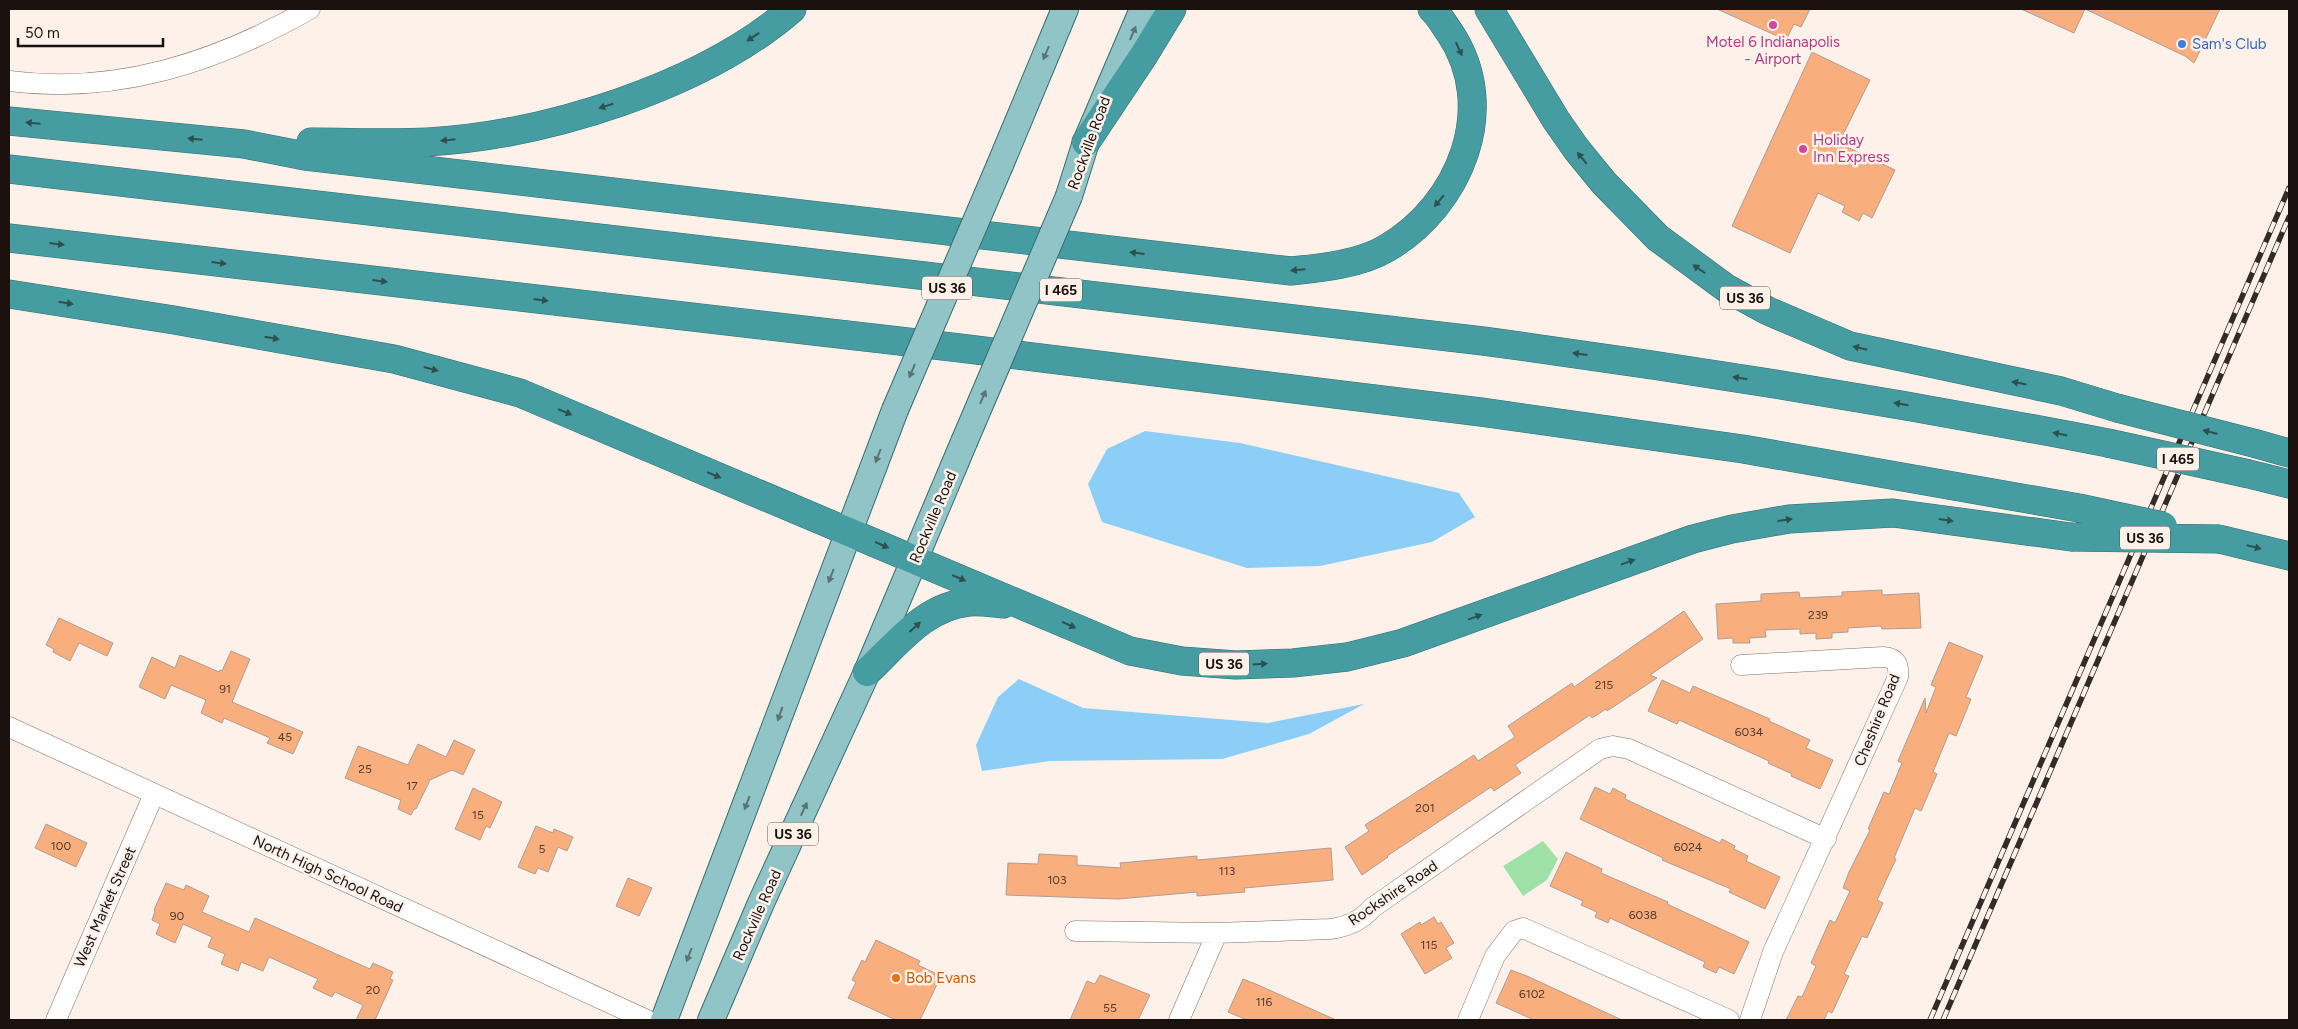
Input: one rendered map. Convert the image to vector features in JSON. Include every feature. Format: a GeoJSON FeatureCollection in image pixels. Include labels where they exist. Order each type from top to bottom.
{"type":"FeatureCollection","features":[{"type":"Feature","properties":{"kind":"highway"},"geometry":{"type":"LineString","coordinates":[[244,144],[428,142],[494,135],[553,122],[613,104],[674,80],[725,55],[792,9]]}},
{"type":"Feature","properties":{"kind":"highway"},"geometry":{"type":"LineString","coordinates":[[1086,142],[1172,9]]}},
{"type":"Feature","properties":{"kind":"highway"},"geometry":{"type":"LineString","coordinates":[[9,121],[244,144],[305,156],[1291,271],[1337,266],[1386,249],[1423,220],[1449,190],[1465,156],[1473,119],[1470,81],[1460,48],[1432,9]]}},
{"type":"Feature","properties":{"kind":"highway","name":"US 36"},"geometry":{"type":"LineString","coordinates":[[1488,9],[1556,120],[1604,183],[1658,238],[1726,288],[1768,311],[1850,346],[2061,391],[2117,408],[2289,453]]}},
{"type":"Feature","properties":{"kind":"highway","name":"I 465"},"geometry":{"type":"LineString","coordinates":[[9,168],[1483,341],[1633,361],[1953,413],[2108,443],[2289,484]]}},
{"type":"Feature","properties":{"kind":"highway"},"geometry":{"type":"LineString","coordinates":[[9,238],[970,349],[1481,412],[1743,449],[2078,508],[2219,538],[2289,556]]}},
{"type":"Feature","properties":{"kind":"highway"},"geometry":{"type":"LineString","coordinates":[[9,294],[174,320],[394,360],[520,393],[1025,606]]}},
{"type":"Feature","properties":{"kind":"highway","name":"US 36"},"geometry":{"type":"LineString","coordinates":[[867,672],[919,623],[940,609],[971,602],[1025,606],[1130,651],[1182,661],[1236,666],[1293,663],[1347,657],[1403,643],[1693,539],[1732,528],[1790,519],[1893,513],[2071,537],[2219,538]]}},
{"type":"Feature","properties":{"kind":"main road","name":"US 36"},"geometry":{"type":"LineString","coordinates":[[664,1020],[895,410],[1065,9]]}},
{"type":"Feature","properties":{"kind":"main road","name":"Rockville Road"},"geometry":{"type":"LineString","coordinates":[[711,1020],[761,903],[867,672],[1069,196],[1086,142],[1143,9]]}},
{"type":"Feature","properties":{"kind":"street"},"geometry":{"type":"LineString","coordinates":[[9,81],[52,84],[88,83],[159,73],[239,46],[310,9]]}},
{"type":"Feature","properties":{"kind":"street","name":"Cheshire Road"},"geometry":{"type":"LineString","coordinates":[[1741,665],[1884,657],[1892,658],[1898,664],[1898,677],[1773,952],[1750,1020]]}},
{"type":"Feature","properties":{"kind":"street","name":"North High School Road"},"geometry":{"type":"LineString","coordinates":[[9,727],[647,1020]]}},
{"type":"Feature","properties":{"kind":"street","name":"Rockshire Road"},"geometry":{"type":"LineString","coordinates":[[1075,931],[1217,933],[1330,928],[1356,921],[1600,749],[1616,746],[1629,749],[1826,838]]}},
{"type":"Feature","properties":{"kind":"street","name":"West Market Street"},"geometry":{"type":"LineString","coordinates":[[56,1020],[154,794]]}},
{"type":"Feature","properties":{"kind":"street"},"geometry":{"type":"LineString","coordinates":[[1468,1020],[1495,956],[1514,931],[1523,928],[1729,1020]]}},
{"type":"Feature","properties":{"kind":"street"},"geometry":{"type":"LineString","coordinates":[[1179,1020],[1217,933]]}},
{"type":"Feature","properties":{"kind":"green space"},"geometry":{"type":"Polygon","coordinates":[[[1543,841],[1558,859],[1547,880],[1523,896],[1503,866],[1543,841]]]}},
{"type":"Feature","properties":{"kind":"water"},"geometry":{"type":"Polygon","coordinates":[[[1145,431],[1240,443],[1459,493],[1475,517],[1432,542],[1320,566],[1247,568],[1102,522],[1088,484],[1107,449],[1145,431]]]}},
{"type":"Feature","properties":{"kind":"water"},"geometry":{"type":"Polygon","coordinates":[[[1019,679],[1083,708],[1268,723],[1364,704],[1309,734],[1222,759],[1050,761],[982,771],[976,745],[998,697],[1019,679]]]}},
{"type":"Feature","properties":{"kind":"building","name":"Motel 6 Indianapolis - Airport"},"geometry":{"type":"Polygon","coordinates":[[[1717,9],[1810,9],[1801,27],[1794,24],[1786,40],[1717,9]]]}},
{"type":"Feature","properties":{"kind":"building"},"geometry":{"type":"Polygon","coordinates":[[[2021,9],[2085,9],[2074,33],[2021,9]]]}},
{"type":"Feature","properties":{"kind":"building","name":"Sam's Club"},"geometry":{"type":"Polygon","coordinates":[[[2085,9],[2220,9],[2194,63],[2185,56],[2085,9]]]}},
{"type":"Feature","properties":{"kind":"building","name":"Holiday Inn Express"},"geometry":{"type":"Polygon","coordinates":[[[1812,52],[1870,80],[1839,143],[1895,170],[1872,218],[1863,213],[1859,221],[1842,212],[1845,206],[1818,193],[1790,253],[1732,226],[1812,52]]]}},
{"type":"Feature","properties":{"kind":"building"},"geometry":{"type":"Polygon","coordinates":[[[1882,590],[1882,595],[1919,593],[1921,628],[1882,629],[1881,626],[1848,628],[1848,632],[1832,633],[1832,638],[1816,639],[1816,633],[1800,634],[1800,629],[1765,630],[1766,637],[1749,638],[1750,643],[1733,643],[1733,638],[1718,639],[1716,604],[1761,601],[1761,594],[1799,592],[1800,598],[1842,596],[1842,592],[1882,590]]]}},
{"type":"Feature","properties":{"kind":"building"},"geometry":{"type":"Polygon","coordinates":[[[1684,611],[1703,639],[1650,675],[1657,678],[1607,711],[1606,709],[1592,718],[1590,715],[1515,765],[1521,773],[1494,791],[1491,787],[1387,856],[1362,875],[1345,847],[1369,831],[1365,825],[1474,755],[1478,761],[1515,737],[1508,726],[1572,683],[1574,687],[1684,611]]]}},
{"type":"Feature","properties":{"kind":"building"},"geometry":{"type":"Polygon","coordinates":[[[59,618],[113,643],[107,656],[79,643],[70,661],[53,652],[54,649],[46,645],[59,618]]]}},
{"type":"Feature","properties":{"kind":"building"},"geometry":{"type":"Polygon","coordinates":[[[1949,642],[1983,656],[1966,697],[1971,699],[1956,736],[1949,733],[1933,772],[1937,774],[1921,811],[1915,808],[1894,858],[1896,859],[1877,900],[1883,903],[1867,938],[1862,936],[1844,974],[1849,976],[1832,1013],[1828,1011],[1824,1020],[1786,1020],[1798,996],[1802,997],[1816,966],[1811,963],[1830,920],[1835,923],[1850,891],[1843,888],[1849,872],[1870,830],[1868,829],[1884,792],[1889,794],[1902,763],[1898,761],[1925,698],[1926,713],[1936,687],[1931,685],[1949,642]]]}},
{"type":"Feature","properties":{"kind":"building"},"geometry":{"type":"Polygon","coordinates":[[[231,651],[250,659],[232,702],[303,732],[293,754],[267,743],[270,738],[224,718],[222,723],[201,713],[206,700],[171,685],[165,699],[139,687],[152,657],[175,668],[180,655],[219,672],[220,670],[222,671],[231,651]]]}},
{"type":"Feature","properties":{"kind":"building"},"geometry":{"type":"Polygon","coordinates":[[[1662,680],[1690,693],[1693,686],[1770,719],[1769,721],[1810,740],[1806,748],[1833,760],[1820,789],[1791,776],[1792,774],[1768,763],[1769,761],[1679,720],[1677,724],[1648,711],[1662,680]]]}},
{"type":"Feature","properties":{"kind":"building"},"geometry":{"type":"Polygon","coordinates":[[[454,740],[475,750],[463,775],[452,770],[430,780],[416,809],[414,809],[411,815],[398,809],[401,800],[345,778],[358,746],[408,765],[418,744],[446,757],[454,740]]]}},
{"type":"Feature","properties":{"kind":"building"},"geometry":{"type":"Polygon","coordinates":[[[1595,787],[1610,794],[1613,788],[1626,795],[1625,799],[1720,843],[1722,839],[1735,846],[1734,849],[1748,856],[1746,861],[1780,877],[1765,909],[1729,892],[1731,889],[1662,860],[1663,858],[1580,819],[1595,787]]]}},
{"type":"Feature","properties":{"kind":"building"},"geometry":{"type":"Polygon","coordinates":[[[473,788],[502,802],[490,828],[486,826],[480,840],[455,829],[473,788]]]}},
{"type":"Feature","properties":{"kind":"building"},"geometry":{"type":"Polygon","coordinates":[[[46,824],[87,843],[76,867],[35,848],[46,824]]]}},
{"type":"Feature","properties":{"kind":"building"},"geometry":{"type":"Polygon","coordinates":[[[536,826],[553,833],[554,829],[573,837],[567,851],[558,847],[548,872],[538,868],[535,874],[518,867],[536,826]]]}},
{"type":"Feature","properties":{"kind":"building"},"geometry":{"type":"Polygon","coordinates":[[[1331,848],[1333,880],[1244,888],[1245,892],[1197,896],[1197,892],[1118,899],[1006,895],[1008,863],[1038,864],[1039,854],[1077,856],[1077,865],[1121,868],[1120,863],[1197,856],[1197,860],[1331,848]]]}},
{"type":"Feature","properties":{"kind":"building"},"geometry":{"type":"Polygon","coordinates":[[[1566,852],[1602,869],[1601,873],[1668,902],[1667,904],[1749,942],[1734,974],[1719,967],[1716,973],[1703,967],[1705,962],[1610,918],[1608,923],[1595,917],[1597,912],[1581,905],[1583,901],[1550,886],[1566,852]]]}},
{"type":"Feature","properties":{"kind":"building"},"geometry":{"type":"Polygon","coordinates":[[[628,878],[652,888],[639,916],[616,906],[628,878]]]}},
{"type":"Feature","properties":{"kind":"building"},"geometry":{"type":"Polygon","coordinates":[[[166,883],[184,890],[186,885],[209,896],[202,912],[249,932],[255,918],[370,969],[373,963],[393,972],[390,979],[393,980],[375,1020],[356,1020],[363,1005],[335,992],[332,997],[313,988],[318,979],[269,957],[263,971],[241,962],[238,971],[221,964],[225,954],[208,947],[212,937],[183,924],[175,943],[156,934],[160,924],[152,920],[154,910],[166,883]]]}},
{"type":"Feature","properties":{"kind":"building"},"geometry":{"type":"Polygon","coordinates":[[[1434,917],[1438,924],[1441,922],[1454,943],[1446,948],[1452,958],[1425,974],[1401,934],[1420,922],[1421,925],[1434,917]]]}},
{"type":"Feature","properties":{"kind":"building","name":"Bob Evans"},"geometry":{"type":"Polygon","coordinates":[[[876,940],[920,961],[918,965],[941,976],[920,1020],[896,1020],[848,998],[856,982],[852,980],[862,960],[865,962],[876,940]]]}},
{"type":"Feature","properties":{"kind":"building"},"geometry":{"type":"Polygon","coordinates":[[[1511,970],[1622,1020],[1534,1020],[1496,1003],[1511,970]]]}},
{"type":"Feature","properties":{"kind":"building"},"geometry":{"type":"Polygon","coordinates":[[[1100,975],[1150,995],[1138,1020],[1070,1020],[1087,981],[1095,984],[1100,975]]]}},
{"type":"Feature","properties":{"kind":"building"},"geometry":{"type":"Polygon","coordinates":[[[1243,979],[1336,1020],[1247,1020],[1228,1012],[1243,979]]]}},
{"type":"Feature","properties":{"kind":"railway"},"geometry":{"type":"LineString","coordinates":[[1930,1020],[2289,188]]}},
{"type":"Feature","properties":{"kind":"railway"},"geometry":{"type":"LineString","coordinates":[[1943,1020],[2289,217]]}},
{"type":"Feature","properties":{"kind":"place","name":"Motel 6 Indianapolis - Airport"},"geometry":{"type":"Point","coordinates":[1773,25]}},
{"type":"Feature","properties":{"kind":"place","name":"Sam's Club"},"geometry":{"type":"Point","coordinates":[2182,44]}},
{"type":"Feature","properties":{"kind":"place","name":"Holiday Inn Express"},"geometry":{"type":"Point","coordinates":[1803,149]}},
{"type":"Feature","properties":{"kind":"place","name":"Bob Evans"},"geometry":{"type":"Point","coordinates":[896,978]}}]}
